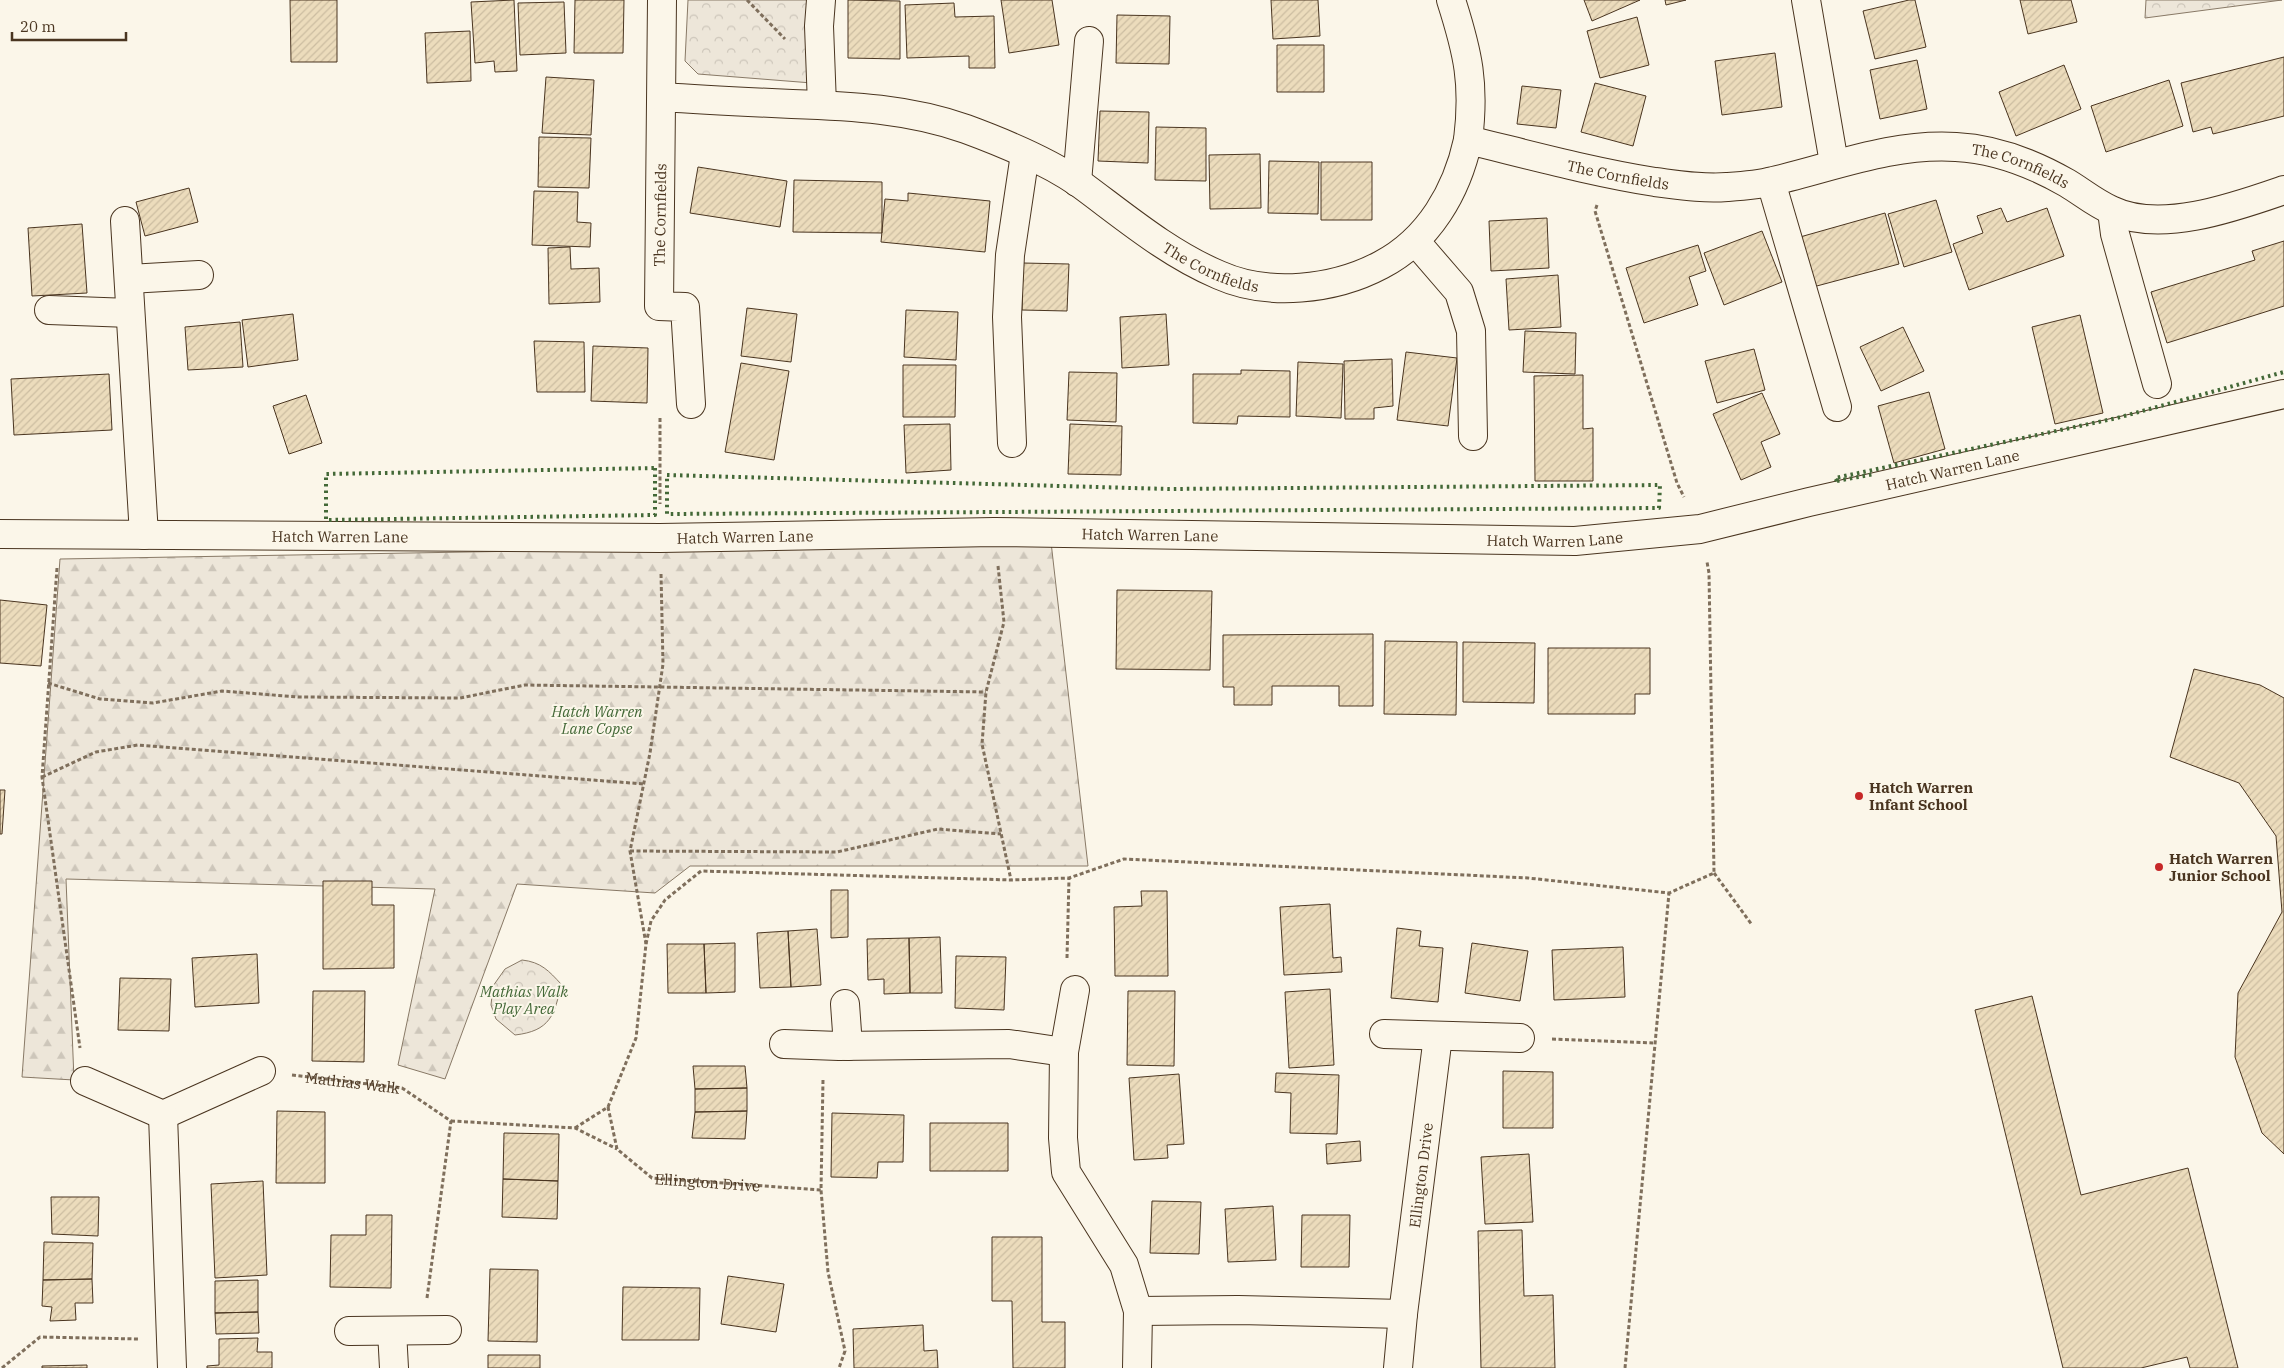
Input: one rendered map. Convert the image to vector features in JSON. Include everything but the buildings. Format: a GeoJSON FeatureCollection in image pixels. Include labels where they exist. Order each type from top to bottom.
{"type":"FeatureCollection","features":[{"type":"Feature","properties":{"kind":"street","name":"The Cornfields"},"geometry":{"type":"LineString","coordinates":[[662,0],[659,306],[685,307],[691,404]]}},
{"type":"Feature","properties":{"kind":"street"},"geometry":{"type":"LineString","coordinates":[[821,0],[819,26],[822,105]]}},
{"type":"Feature","properties":{"kind":"street","name":"The Cornfields"},"geometry":{"type":"LineString","coordinates":[[662,98],[873,108],[921,117],[964,128],[1025,154],[1077,182],[1150,236],[1219,276],[1260,286],[1308,287],[1352,278],[1395,258],[1415,241],[1442,208],[1453,187],[1462,167],[1468,140],[1472,95],[1470,66],[1451,0]]}},
{"type":"Feature","properties":{"kind":"street"},"geometry":{"type":"LineString","coordinates":[[1806,0],[1834,164]]}},
{"type":"Feature","properties":{"kind":"street"},"geometry":{"type":"LineString","coordinates":[[1077,182],[1089,41]]}},
{"type":"Feature","properties":{"kind":"street","name":"The Cornfields"},"geometry":{"type":"LineString","coordinates":[[1468,140],[1608,174],[1693,187],[1724,187],[1771,182],[1834,164],[1903,148],[1973,148],[2027,162],[2112,211],[2133,217],[2157,220],[2188,216],[2284,190]]}},
{"type":"Feature","properties":{"kind":"street"},"geometry":{"type":"LineString","coordinates":[[1012,443],[1007,317],[1010,255],[1025,154]]}},
{"type":"Feature","properties":{"kind":"street"},"geometry":{"type":"LineString","coordinates":[[1771,182],[1837,407]]}},
{"type":"Feature","properties":{"kind":"street"},"geometry":{"type":"LineString","coordinates":[[2112,211],[2115,234],[2157,384]]}},
{"type":"Feature","properties":{"kind":"street"},"geometry":{"type":"LineString","coordinates":[[125,221],[144,535]]}},
{"type":"Feature","properties":{"kind":"street"},"geometry":{"type":"LineString","coordinates":[[1415,241],[1459,292],[1471,331],[1473,436]]}},
{"type":"Feature","properties":{"kind":"street"},"geometry":{"type":"LineString","coordinates":[[128,279],[200,275]]}},
{"type":"Feature","properties":{"kind":"street"},"geometry":{"type":"LineString","coordinates":[[49,310],[130,313]]}},
{"type":"Feature","properties":{"kind":"street","name":"Hatch Warren Lane"},"geometry":{"type":"LineString","coordinates":[[0,534],[660,538],[994,532],[1576,541],[1700,529],[2284,394]]}},
{"type":"Feature","properties":{"kind":"street"},"geometry":{"type":"LineString","coordinates":[[1075,990],[1064,1052],[1063,1138],[1066,1172],[1124,1265],[1138,1311],[1136,1368]]}},
{"type":"Feature","properties":{"kind":"street"},"geometry":{"type":"LineString","coordinates":[[845,1004],[848,1046]]}},
{"type":"Feature","properties":{"kind":"street"},"geometry":{"type":"LineString","coordinates":[[1384,1034],[1520,1038]]}},
{"type":"Feature","properties":{"kind":"street","name":"Ellington Drive"},"geometry":{"type":"LineString","coordinates":[[1398,1368],[1438,1036]]}},
{"type":"Feature","properties":{"kind":"street"},"geometry":{"type":"LineString","coordinates":[[784,1044],[848,1046],[1009,1044],[1064,1052]]}},
{"type":"Feature","properties":{"kind":"street"},"geometry":{"type":"LineString","coordinates":[[85,1081],[163,1115],[261,1071]]}},
{"type":"Feature","properties":{"kind":"street"},"geometry":{"type":"LineString","coordinates":[[163,1115],[172,1368]]}},
{"type":"Feature","properties":{"kind":"street"},"geometry":{"type":"LineString","coordinates":[[1138,1311],[1238,1310],[1403,1314]]}},
{"type":"Feature","properties":{"kind":"street"},"geometry":{"type":"LineString","coordinates":[[349,1331],[434,1330]]}},
{"type":"Feature","properties":{"kind":"street"},"geometry":{"type":"LineString","coordinates":[[392,1331],[394,1368]]}},
{"type":"Feature","properties":{"kind":"path"},"geometry":{"type":"LineString","coordinates":[[1608,174],[1595,211],[1676,483],[1700,529],[1709,573],[1714,873],[1752,925]]}},
{"type":"Feature","properties":{"kind":"path"},"geometry":{"type":"LineString","coordinates":[[646,944],[630,851],[644,784],[663,664],[660,416]]}},
{"type":"Feature","properties":{"kind":"path"},"geometry":{"type":"LineString","coordinates":[[994,532],[1004,622],[986,692],[982,744],[1011,880]]}},
{"type":"Feature","properties":{"kind":"path"},"geometry":{"type":"LineString","coordinates":[[52,535],[57,568],[42,777],[85,1081]]}},
{"type":"Feature","properties":{"kind":"path"},"geometry":{"type":"LineString","coordinates":[[48,683],[100,699],[153,703],[222,691],[299,697],[460,698],[525,686],[986,692]]}},
{"type":"Feature","properties":{"kind":"path"},"geometry":{"type":"LineString","coordinates":[[42,777],[96,752],[138,745],[644,784]]}},
{"type":"Feature","properties":{"kind":"path"},"geometry":{"type":"LineString","coordinates":[[630,851],[836,852],[938,829],[1001,834]]}},
{"type":"Feature","properties":{"kind":"path"},"geometry":{"type":"LineString","coordinates":[[617,1150],[608,1107],[636,1038],[646,944],[651,921],[665,900],[701,871],[1011,880],[1069,878],[1124,859],[1528,878],[1669,893],[1714,873]]}},
{"type":"Feature","properties":{"kind":"path"},"geometry":{"type":"LineString","coordinates":[[1067,962],[1069,878]]}},
{"type":"Feature","properties":{"kind":"path"},"geometry":{"type":"LineString","coordinates":[[1625,1368],[1653,1043],[1669,893]]}},
{"type":"Feature","properties":{"kind":"path"},"geometry":{"type":"LineString","coordinates":[[1520,1038],[1653,1043]]}},
{"type":"Feature","properties":{"kind":"path","name":"Mathias Walk"},"geometry":{"type":"LineString","coordinates":[[261,1071],[402,1088],[451,1121]]}},
{"type":"Feature","properties":{"kind":"path"},"geometry":{"type":"LineString","coordinates":[[823,1076],[821,1190],[828,1272],[845,1351],[839,1368]]}},
{"type":"Feature","properties":{"kind":"path"},"geometry":{"type":"LineString","coordinates":[[434,1330],[451,1121],[575,1128],[608,1107]]}},
{"type":"Feature","properties":{"kind":"path","name":"Ellington Drive"},"geometry":{"type":"LineString","coordinates":[[575,1128],[617,1150],[652,1178],[821,1190]]}},
{"type":"Feature","properties":{"kind":"path"},"geometry":{"type":"LineString","coordinates":[[2,1368],[40,1337],[172,1339]]}},
{"type":"Feature","properties":{"kind":"green space"},"geometry":{"type":"Polygon","coordinates":[[[688,0],[814,0],[812,83],[698,74],[685,61],[688,0]]]}},
{"type":"Feature","properties":{"kind":"green space"},"geometry":{"type":"Polygon","coordinates":[[[2146,0],[2282,0],[2145,18],[2146,0]]]}},
{"type":"Feature","properties":{"kind":"green space","name":"Hatch Warren Lane Copse"},"geometry":{"type":"Polygon","coordinates":[[[1051,542],[1088,866],[690,866],[655,893],[517,884],[445,1079],[398,1065],[435,889],[66,879],[74,1080],[22,1077],[60,559],[1051,542]]]}},
{"type":"Feature","properties":{"kind":"green space","name":"Mathias Walk Play Area"},"geometry":{"type":"Polygon","coordinates":[[[522,960],[544,968],[561,984],[553,1013],[549,1020],[536,1030],[515,1035],[496,1019],[491,1005],[493,986],[505,969],[522,960]]]}},
{"type":"Feature","properties":{"kind":"hedge"},"geometry":{"type":"LineString","coordinates":[[1837,481],[1835,478],[2117,418],[2284,372]]}},
{"type":"Feature","properties":{"kind":"hedge"},"geometry":{"type":"LineString","coordinates":[[655,468],[655,515],[326,520],[326,474],[655,468]]}},
{"type":"Feature","properties":{"kind":"hedge"},"geometry":{"type":"LineString","coordinates":[[1837,481],[1874,474]]}},
{"type":"Feature","properties":{"kind":"hedge"},"geometry":{"type":"LineString","coordinates":[[667,475],[1168,489],[1660,485],[1659,508],[667,514],[667,475]]}},
{"type":"Feature","properties":{"kind":"place","name":"Hatch Warren Infant School"},"geometry":{"type":"Point","coordinates":[1859,796]}},
{"type":"Feature","properties":{"kind":"place","name":"Hatch Warren Junior School"},"geometry":{"type":"Point","coordinates":[2159,867]}}]}
